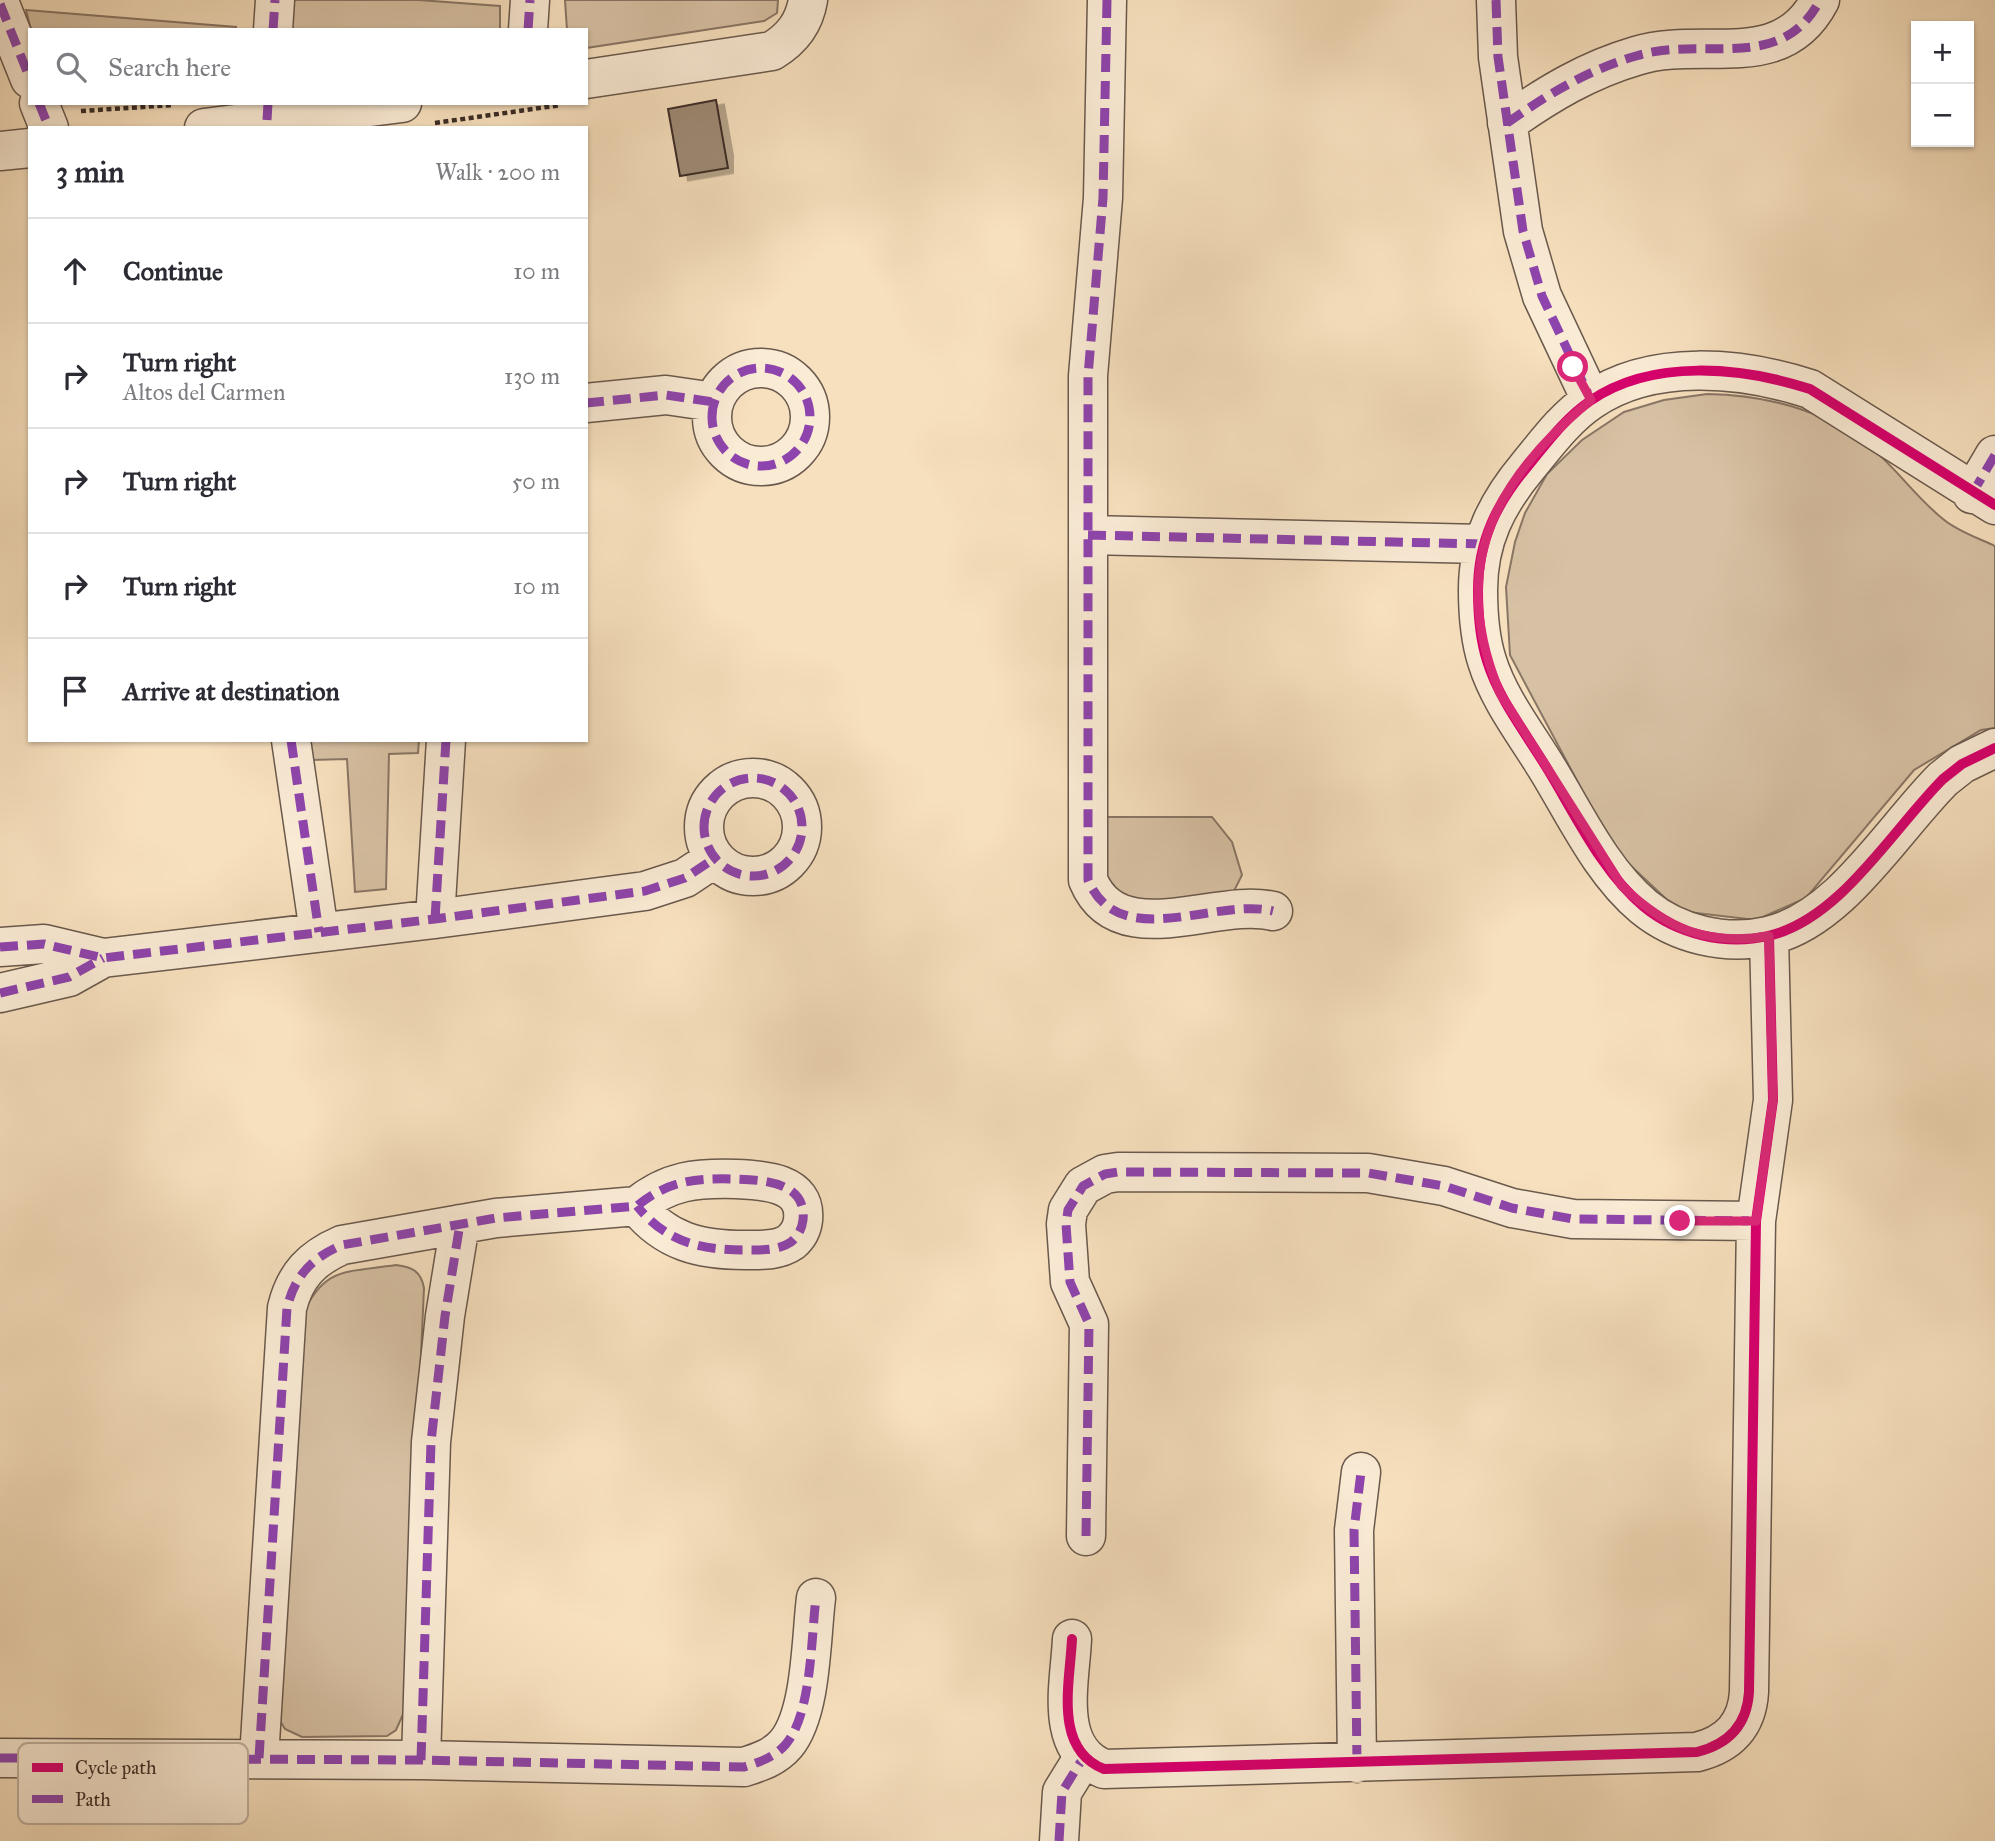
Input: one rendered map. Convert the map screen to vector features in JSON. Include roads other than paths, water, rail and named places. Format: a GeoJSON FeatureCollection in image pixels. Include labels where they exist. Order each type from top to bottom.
{"type":"FeatureCollection","features":[{"type":"Feature","properties":{"kind":"street"},"geometry":{"type":"LineString","coordinates":[[273,28],[275,0]]}},
{"type":"Feature","properties":{"kind":"street"},"geometry":{"type":"LineString","coordinates":[[528,28],[530,0]]}},
{"type":"Feature","properties":{"kind":"street"},"geometry":{"type":"LineString","coordinates":[[588,79],[772,51],[792,36],[801,25],[808,0]]}},
{"type":"Feature","properties":{"kind":"street"},"geometry":{"type":"LineString","coordinates":[[1107,0],[1103,198],[1088,376],[1086,868],[1092,890],[1109,909],[1138,917],[1190,916],[1247,906],[1273,911]]}},
{"type":"Feature","properties":{"kind":"street"},"geometry":{"type":"LineString","coordinates":[[1496,0],[1498,57],[1531,263],[1554,323],[1591,400]]}},
{"type":"Feature","properties":{"kind":"street"},"geometry":{"type":"LineString","coordinates":[[1507,123],[1576,79],[1639,54],[1779,43],[1805,25],[1820,0]]}},
{"type":"Feature","properties":{"kind":"street"},"geometry":{"type":"LineString","coordinates":[[0,4],[28,75]]}},
{"type":"Feature","properties":{"kind":"street"},"geometry":{"type":"LineString","coordinates":[[190,116],[267,112],[416,114]]}},
{"type":"Feature","properties":{"kind":"street"},"geometry":{"type":"LineString","coordinates":[[0,151],[28,148]]}},
{"type":"Feature","properties":{"kind":"street"},"geometry":{"type":"LineString","coordinates":[[1995,455],[1984,500],[1810,389],[1778,379],[1709,371],[1641,379],[1591,400],[1558,429],[1513,484],[1498,506],[1483,544],[1478,593],[1481,627],[1491,671],[1500,693],[1622,886],[1645,908],[1673,926],[1695,934],[1729,940],[1769,936],[1821,912],[1943,779],[1962,764],[1995,748]]}},
{"type":"Feature","properties":{"kind":"street"},"geometry":{"type":"LineString","coordinates":[[588,403],[666,395],[714,402]]}},
{"type":"Feature","properties":{"kind":"street"},"geometry":{"type":"LineString","coordinates":[[1087,535],[1483,544]]}},
{"type":"Feature","properties":{"kind":"street"},"geometry":{"type":"LineString","coordinates":[[291,742],[319,932]]}},
{"type":"Feature","properties":{"kind":"street"},"geometry":{"type":"LineString","coordinates":[[435,919],[446,742]]}},
{"type":"Feature","properties":{"kind":"street"},"geometry":{"type":"LineString","coordinates":[[0,947],[44,944],[103,958],[435,919],[645,891],[685,878],[715,858]]}},
{"type":"Feature","properties":{"kind":"street"},"geometry":{"type":"LineString","coordinates":[[1072,1639],[1070,1734],[1083,1758],[1104,1769],[1696,1752],[1718,1745],[1735,1732],[1744,1720],[1749,1692],[1756,1221],[1773,1100],[1769,936]]}},
{"type":"Feature","properties":{"kind":"street"},"geometry":{"type":"LineString","coordinates":[[0,993],[69,977],[103,958]]}},
{"type":"Feature","properties":{"kind":"street"},"geometry":{"type":"LineString","coordinates":[[1086,1536],[1089,1324],[1070,1282],[1066,1224],[1074,1198],[1093,1179],[1118,1172],[1367,1173],[1431,1184],[1513,1208],[1573,1219],[1756,1221]]}},
{"type":"Feature","properties":{"kind":"street"},"geometry":{"type":"LineString","coordinates":[[259,1758],[287,1308],[290,1293],[306,1267],[323,1254],[342,1245],[460,1224],[637,1206]]}},
{"type":"Feature","properties":{"kind":"street"},"geometry":{"type":"LineString","coordinates":[[421,1760],[431,1442],[445,1316],[460,1224]]}},
{"type":"Feature","properties":{"kind":"street"},"geometry":{"type":"LineString","coordinates":[[1357,1763],[1354,1530],[1361,1472]]}},
{"type":"Feature","properties":{"kind":"street"},"geometry":{"type":"LineString","coordinates":[[248,1758],[744,1767],[772,1757],[794,1732],[805,1689],[816,1598]]}},
{"type":"Feature","properties":{"kind":"street"},"geometry":{"type":"LineString","coordinates":[[0,1758],[18,1758]]}},
{"type":"Feature","properties":{"kind":"street"},"geometry":{"type":"LineString","coordinates":[[1059,1841],[1062,1792],[1083,1758]]}}]}
